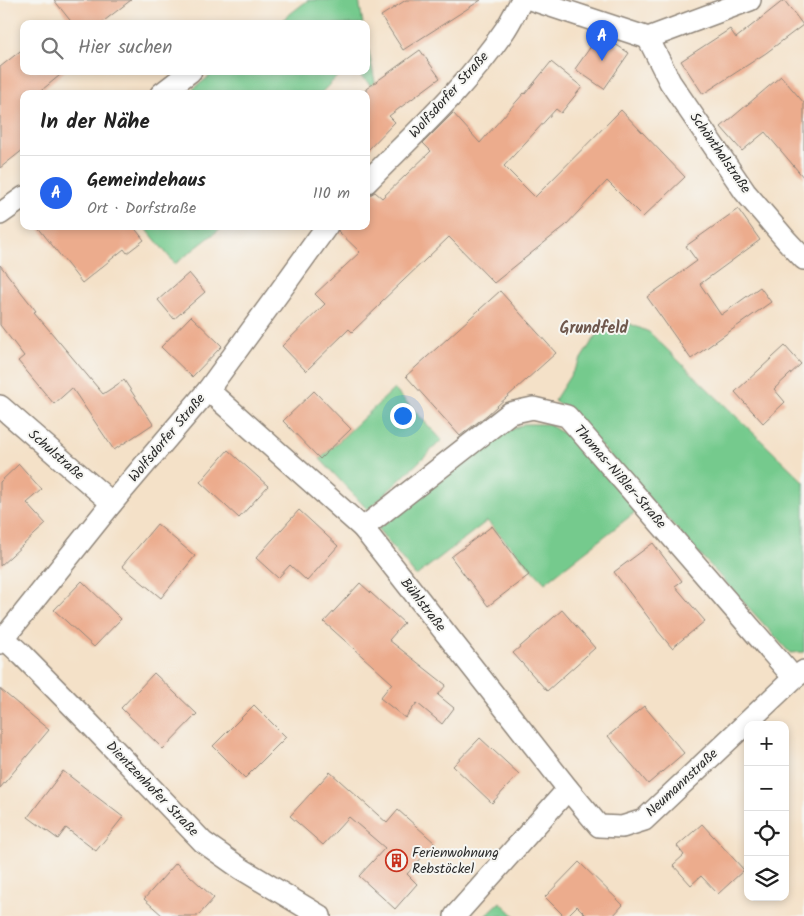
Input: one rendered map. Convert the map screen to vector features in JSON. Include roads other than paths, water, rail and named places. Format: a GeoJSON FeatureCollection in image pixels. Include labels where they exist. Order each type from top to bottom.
{"type":"FeatureCollection","features":[{"type":"Feature","properties":{"kind":"street","name":"Wolfsdorfer Straße"},"geometry":{"type":"LineString","coordinates":[[370,179],[434,115],[487,54],[506,29],[522,0]]}},
{"type":"Feature","properties":{"kind":"street"},"geometry":{"type":"LineString","coordinates":[[533,0],[648,38],[750,0]]}},
{"type":"Feature","properties":{"kind":"street","name":"Schönthalstraße"},"geometry":{"type":"LineString","coordinates":[[648,38],[670,82],[745,192],[804,259]]}},
{"type":"Feature","properties":{"kind":"street"},"geometry":{"type":"LineString","coordinates":[[166,90],[186,75]]}},
{"type":"Feature","properties":{"kind":"street"},"geometry":{"type":"LineString","coordinates":[[0,214],[20,199]]}},
{"type":"Feature","properties":{"kind":"street","name":"Wolfsdorfer Straße"},"geometry":{"type":"LineString","coordinates":[[2,640],[112,503],[208,390],[323,230]]}},
{"type":"Feature","properties":{"kind":"street","name":"Bühlstraße"},"geometry":{"type":"LineString","coordinates":[[208,390],[363,528],[599,826],[622,827]]}},
{"type":"Feature","properties":{"kind":"street","name":"Schulstraße"},"geometry":{"type":"LineString","coordinates":[[0,406],[112,503]]}},
{"type":"Feature","properties":{"kind":"street","name":"Thomas-Nißler-Straße"},"geometry":{"type":"LineString","coordinates":[[363,528],[510,413],[533,408],[567,416],[799,674]]}},
{"type":"Feature","properties":{"kind":"street","name":"Dientzenhofer Straße"},"geometry":{"type":"LineString","coordinates":[[2,640],[22,654],[203,842],[240,868],[320,916]]}},
{"type":"Feature","properties":{"kind":"street","name":"Neumannstraße"},"geometry":{"type":"LineString","coordinates":[[622,827],[644,820],[799,674]]}},
{"type":"Feature","properties":{"kind":"street"},"geometry":{"type":"LineString","coordinates":[[455,916],[568,789]]}},
{"type":"Feature","properties":{"kind":"place","name":"Gemeindehaus"},"geometry":{"type":"Point","coordinates":[602,61]}},
{"type":"Feature","properties":{"kind":"place","name":"Ferienwohnung Rebstöckel"},"geometry":{"type":"Point","coordinates":[396,861]}},
{"type":"Feature","properties":{"kind":"district","name":"Grundfeld"},"geometry":{"type":"Point","coordinates":[594,328]}}]}
